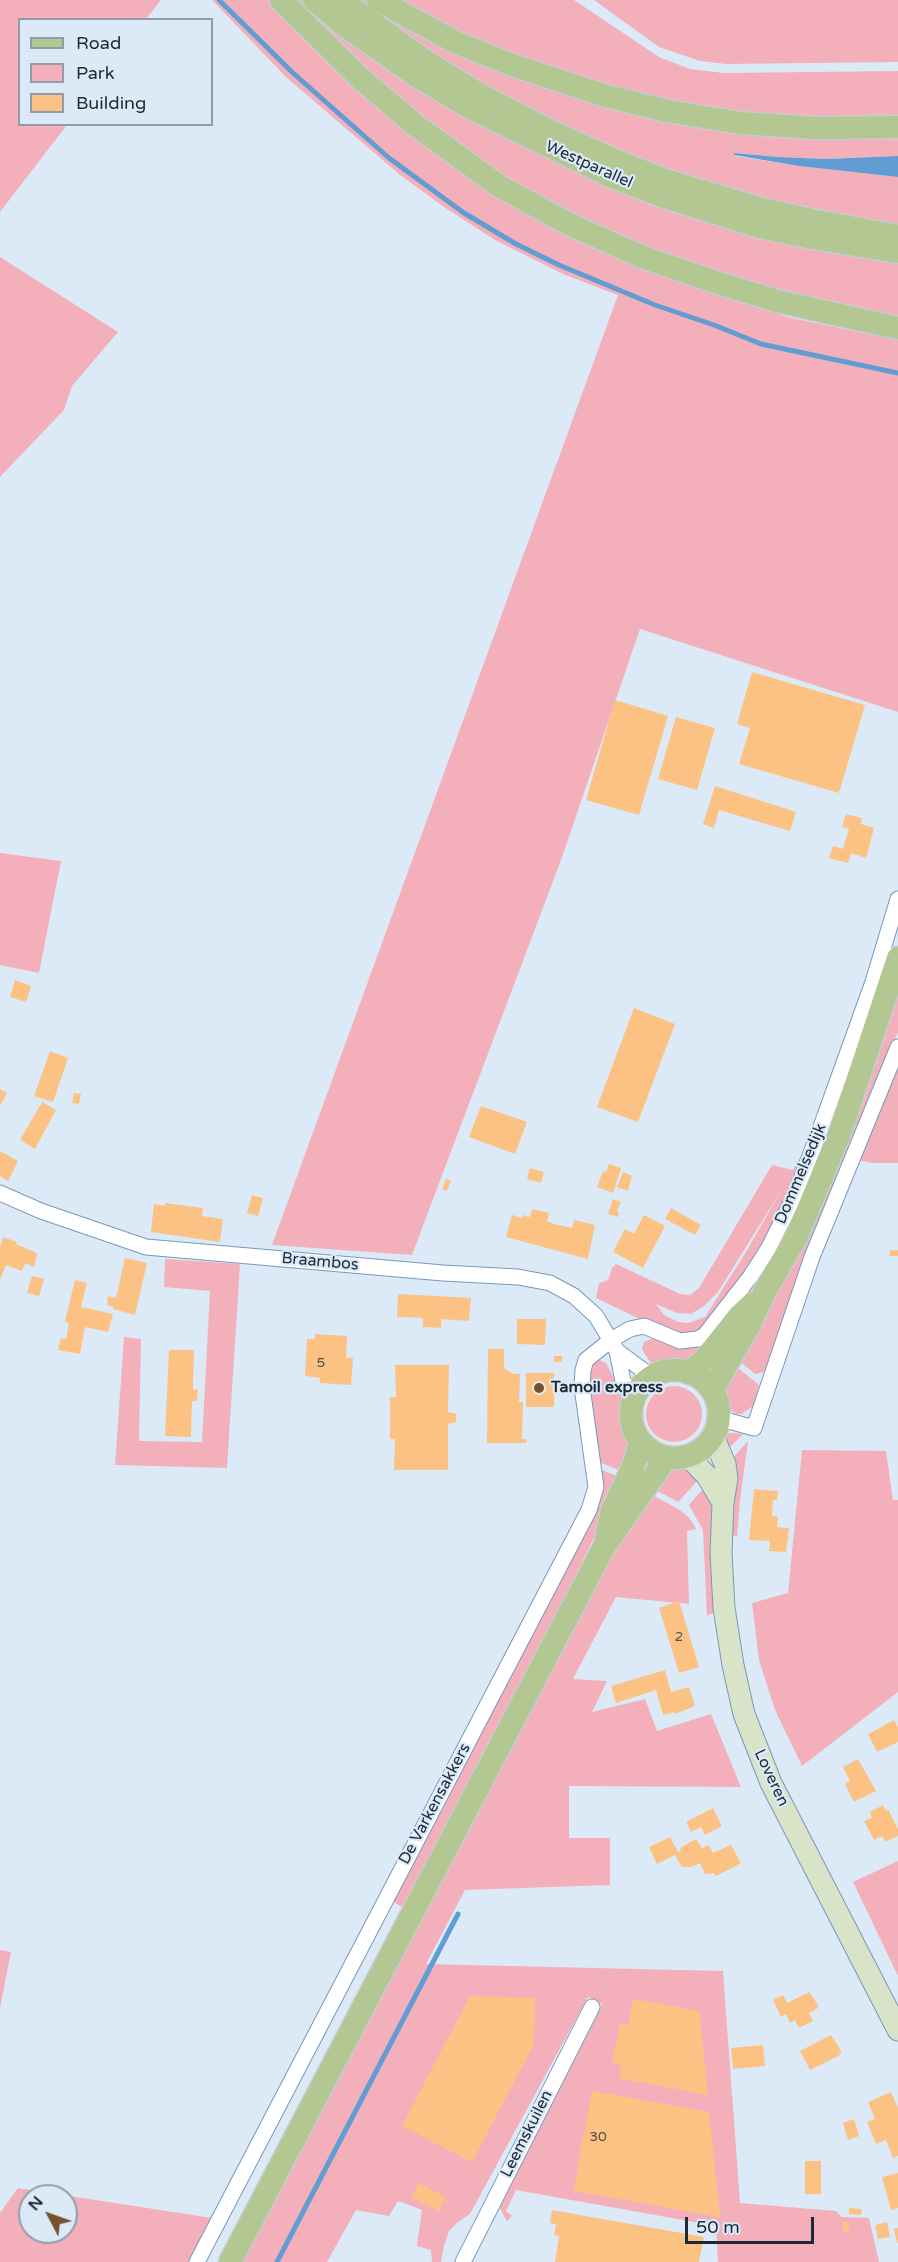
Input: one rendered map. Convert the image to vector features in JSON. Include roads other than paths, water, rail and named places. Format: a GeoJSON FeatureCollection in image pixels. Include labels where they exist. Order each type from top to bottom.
{"type":"FeatureCollection","features":[{"type":"Feature","properties":{"kind":"main road"},"geometry":{"type":"LineString","coordinates":[[280,0],[360,79],[414,124],[499,186],[569,224],[640,256],[712,281],[777,301],[898,328]]}},
{"type":"Feature","properties":{"kind":"main road","name":"Westparallel"},"geometry":{"type":"LineString","coordinates":[[314,0],[344,25],[409,71],[459,101],[541,144],[610,176],[662,196],[760,227],[898,252]]}},
{"type":"Feature","properties":{"kind":"main road","name":"Westparallel"},"geometry":{"type":"LineString","coordinates":[[341,0],[428,63],[477,93],[546,129],[619,162],[668,181],[762,209],[898,236]]}},
{"type":"Feature","properties":{"kind":"main road"},"geometry":{"type":"LineString","coordinates":[[378,0],[455,42],[512,65],[606,96],[668,111],[740,123],[816,128],[898,128]]}},
{"type":"Feature","properties":{"kind":"main road","name":"Dommelsedijk"},"geometry":{"type":"LineString","coordinates":[[712,1390],[797,1236],[840,1133],[898,958]]}},
{"type":"Feature","properties":{"kind":"main road","name":"Dommelsedijk"},"geometry":{"type":"LineString","coordinates":[[690,1373],[704,1360],[739,1316],[765,1291]]}},
{"type":"Feature","properties":{"kind":"main road"},"geometry":{"type":"LineString","coordinates":[[678,1370],[690,1373],[712,1390],[716,1399],[716,1427],[698,1451],[677,1457],[649,1449],[641,1442],[632,1422],[631,1410],[634,1398],[640,1387],[652,1377],[665,1371],[678,1370]]}},
{"type":"Feature","properties":{"kind":"main road"},"geometry":{"type":"LineString","coordinates":[[604,1547],[612,1510],[632,1469],[641,1442]]}},
{"type":"Feature","properties":{"kind":"main road"},"geometry":{"type":"LineString","coordinates":[[230,2262],[604,1547],[677,1457]]}},
{"type":"Feature","properties":{"kind":"street","name":"Dommelsedijk"},"geometry":{"type":"LineString","coordinates":[[614,1346],[630,1329],[644,1326],[680,1341],[704,1336],[750,1277],[768,1249],[795,1195],[818,1135],[873,982],[898,899]]}},
{"type":"Feature","properties":{"kind":"street"},"geometry":{"type":"LineString","coordinates":[[716,1427],[754,1428],[812,1257],[898,1047]]}},
{"type":"Feature","properties":{"kind":"street","name":"Braambos"},"geometry":{"type":"LineString","coordinates":[[0,1193],[41,1211],[146,1247],[541,1280],[558,1287],[582,1302],[596,1316],[614,1346],[623,1381],[634,1398]]}},
{"type":"Feature","properties":{"kind":"street","name":"Braambos"},"geometry":{"type":"LineString","coordinates":[[614,1346],[652,1377]]}},
{"type":"Feature","properties":{"kind":"street","name":"De Varkensakkers"},"geometry":{"type":"LineString","coordinates":[[197,2262],[589,1510],[596,1487],[582,1387],[583,1370],[589,1356],[614,1346]]}},
{"type":"Feature","properties":{"kind":"street","name":"Loveren"},"geometry":{"type":"LineString","coordinates":[[716,1427],[727,1478],[723,1503],[721,1553],[724,1608],[744,1714],[771,1783],[898,2030]]}},
{"type":"Feature","properties":{"kind":"street"},"geometry":{"type":"LineString","coordinates":[[677,1457],[707,1476],[723,1503]]}},
{"type":"Feature","properties":{"kind":"street","name":"Leemskuilen"},"geometry":{"type":"LineString","coordinates":[[463,2262],[592,2007]]}},
{"type":"Feature","properties":{"kind":"water"},"geometry":{"type":"Polygon","coordinates":[[[734,153],[825,159],[898,156],[898,177],[799,166],[734,155],[734,153]]]}},
{"type":"Feature","properties":{"kind":"waterway"},"geometry":{"type":"LineString","coordinates":[[219,0],[293,73],[389,158],[464,213],[516,244],[559,265],[655,305],[761,344],[898,373]]}},
{"type":"Feature","properties":{"kind":"waterway"},"geometry":{"type":"LineString","coordinates":[[277,2262],[458,1914]]}},
{"type":"Feature","properties":{"kind":"place","name":"Tamoil express"},"geometry":{"type":"Point","coordinates":[539,1388]}}]}
